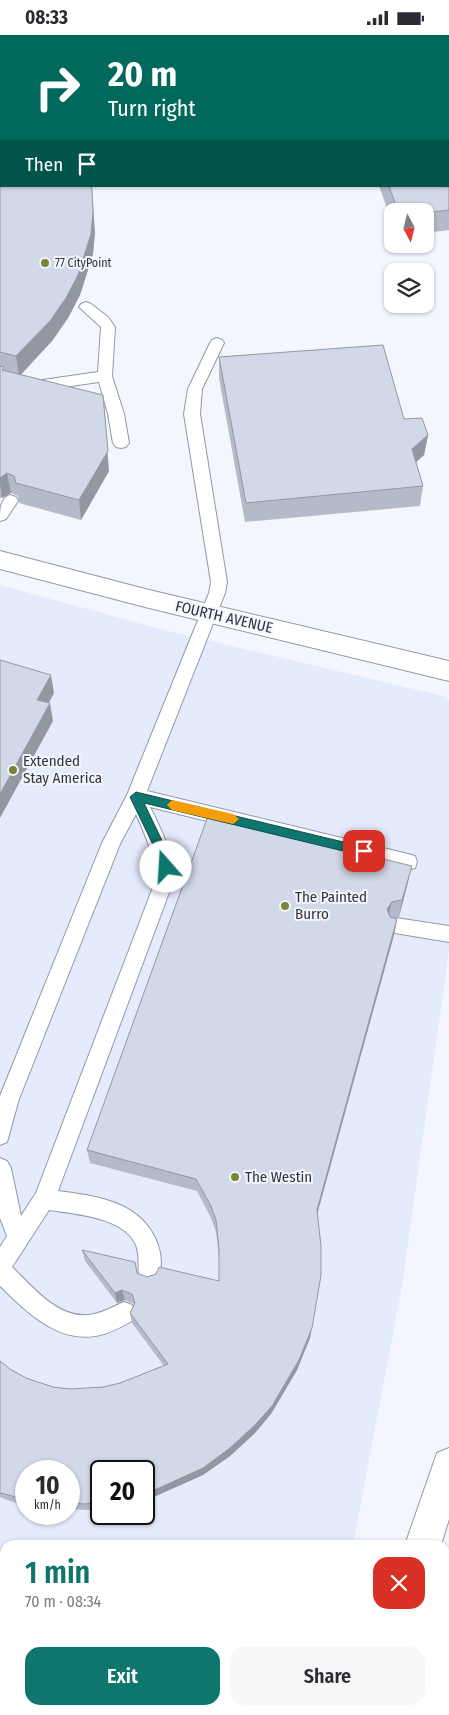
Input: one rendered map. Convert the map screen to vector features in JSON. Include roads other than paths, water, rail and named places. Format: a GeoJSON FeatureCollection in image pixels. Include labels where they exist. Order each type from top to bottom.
{"type":"FeatureCollection","features":[{"type":"Feature","properties":{"kind":"street","name":"FOURTH AVENUE"},"geometry":{"type":"LineString","coordinates":[[0,560],[208,614],[449,671]]}},
{"type":"Feature","properties":{"kind":"street"},"geometry":{"type":"LineString","coordinates":[[425,1540],[449,1465]]}},
{"type":"Feature","properties":{"kind":"lane"},"geometry":{"type":"LineString","coordinates":[[86,307],[103,320],[108,327],[106,376],[121,443]]}},
{"type":"Feature","properties":{"kind":"lane"},"geometry":{"type":"LineString","coordinates":[[0,1135],[9,1099],[111,843],[136,797],[218,593],[219,582],[192,414],[196,389],[216,343]]}},
{"type":"Feature","properties":{"kind":"lane"},"geometry":{"type":"LineString","coordinates":[[0,379],[36,386],[106,376]]}},
{"type":"Feature","properties":{"kind":"lane"},"geometry":{"type":"LineString","coordinates":[[0,515],[10,501]]}},
{"type":"Feature","properties":{"kind":"lane"},"geometry":{"type":"LineString","coordinates":[[136,797],[408,862]]}},
{"type":"Feature","properties":{"kind":"lane"},"geometry":{"type":"LineString","coordinates":[[0,1265],[44,1199],[164,882],[166,867],[161,851],[136,797]]}},
{"type":"Feature","properties":{"kind":"lane"},"geometry":{"type":"LineString","coordinates":[[396,926],[449,934]]}},
{"type":"Feature","properties":{"kind":"lane"},"geometry":{"type":"LineString","coordinates":[[0,1168],[7,1208],[18,1237]]}},
{"type":"Feature","properties":{"kind":"lane"},"geometry":{"type":"LineString","coordinates":[[44,1199],[100,1208],[121,1215],[130,1221],[142,1235],[146,1244],[150,1263],[149,1275]]}},
{"type":"Feature","properties":{"kind":"lane"},"geometry":{"type":"LineString","coordinates":[[0,1271],[44,1312],[66,1324],[91,1326],[109,1321],[124,1313]]}},
{"type":"Feature","properties":{"kind":"place","name":"77 CityPoint"},"geometry":{"type":"Point","coordinates":[45,263]}},
{"type":"Feature","properties":{"kind":"place","name":"Extended Stay America"},"geometry":{"type":"Point","coordinates":[13,770]}},
{"type":"Feature","properties":{"kind":"place","name":"The Painted Burro"},"geometry":{"type":"Point","coordinates":[285,906]}},
{"type":"Feature","properties":{"kind":"place","name":"The Westin"},"geometry":{"type":"Point","coordinates":[235,1177]}}]}
